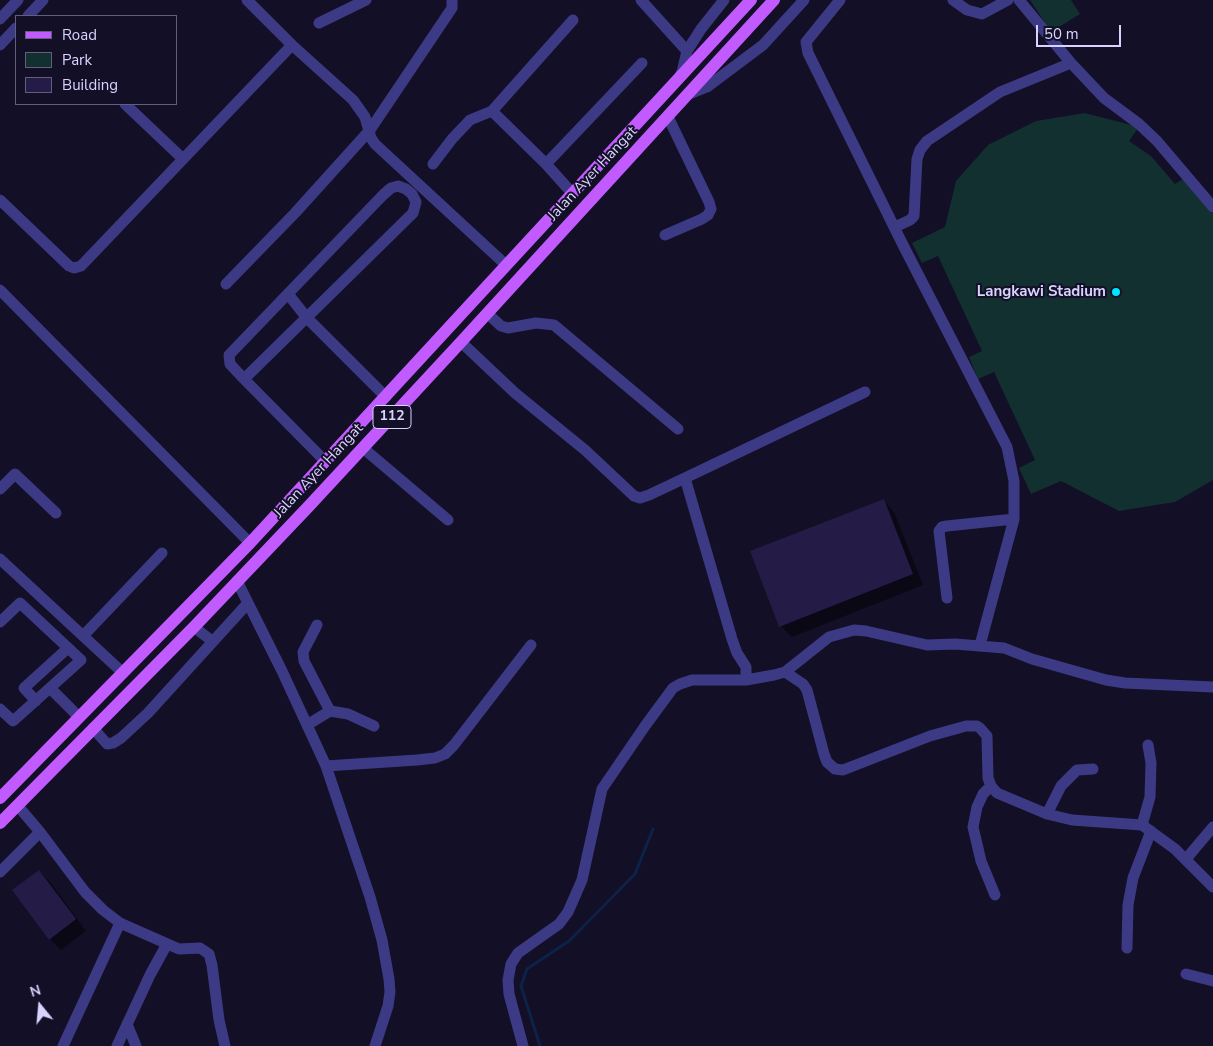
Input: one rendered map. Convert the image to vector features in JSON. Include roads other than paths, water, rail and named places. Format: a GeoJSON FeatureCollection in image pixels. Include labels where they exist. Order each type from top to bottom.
{"type":"FeatureCollection","features":[{"type":"Feature","properties":{"kind":"main road","name":"Jalan Ayer Hangat"},"geometry":{"type":"LineString","coordinates":[[0,798],[250,543],[751,0]]}},
{"type":"Feature","properties":{"kind":"main road","name":"Jalan Ayer Hangat"},"geometry":{"type":"LineString","coordinates":[[0,823],[194,627],[363,448],[774,0]]}},
{"type":"Feature","properties":{"kind":"street"},"geometry":{"type":"LineString","coordinates":[[30,15],[43,0]]}},
{"type":"Feature","properties":{"kind":"street"},"geometry":{"type":"LineString","coordinates":[[247,0],[292,45],[353,100],[365,117],[371,138],[375,144],[506,265]]}},
{"type":"Feature","properties":{"kind":"street"},"geometry":{"type":"LineString","coordinates":[[319,24],[366,0]]}},
{"type":"Feature","properties":{"kind":"street"},"geometry":{"type":"LineString","coordinates":[[226,284],[295,213],[370,130],[452,8],[452,0]]}},
{"type":"Feature","properties":{"kind":"street"},"geometry":{"type":"LineString","coordinates":[[641,0],[687,51]]}},
{"type":"Feature","properties":{"kind":"street"},"geometry":{"type":"LineString","coordinates":[[673,86],[682,72],[687,51],[701,28],[724,0]]}},
{"type":"Feature","properties":{"kind":"street"},"geometry":{"type":"LineString","coordinates":[[687,95],[707,88],[763,45],[804,0]]}},
{"type":"Feature","properties":{"kind":"street"},"geometry":{"type":"LineString","coordinates":[[840,0],[805,44],[808,53],[1007,448],[1014,481],[1014,519],[980,645]]}},
{"type":"Feature","properties":{"kind":"street"},"geometry":{"type":"LineString","coordinates":[[953,0],[967,10],[982,14],[1008,0]]}},
{"type":"Feature","properties":{"kind":"street"},"geometry":{"type":"LineString","coordinates":[[1019,0],[1071,63],[1104,98],[1158,141],[1213,207]]}},
{"type":"Feature","properties":{"kind":"street"},"geometry":{"type":"LineString","coordinates":[[0,19],[17,1],[28,15]]}},
{"type":"Feature","properties":{"kind":"street"},"geometry":{"type":"LineString","coordinates":[[433,164],[452,139],[470,120],[492,111],[573,20]]}},
{"type":"Feature","properties":{"kind":"street"},"geometry":{"type":"LineString","coordinates":[[0,45],[15,29]]}},
{"type":"Feature","properties":{"kind":"street"},"geometry":{"type":"LineString","coordinates":[[0,200],[69,266],[74,268],[81,266],[292,45]]}},
{"type":"Feature","properties":{"kind":"street"},"geometry":{"type":"LineString","coordinates":[[895,228],[914,216],[918,159],[920,150],[927,140],[1000,92],[1071,63]]}},
{"type":"Feature","properties":{"kind":"street"},"geometry":{"type":"LineString","coordinates":[[546,164],[642,64]]}},
{"type":"Feature","properties":{"kind":"street"},"geometry":{"type":"LineString","coordinates":[[126,105],[183,159]]}},
{"type":"Feature","properties":{"kind":"street"},"geometry":{"type":"LineString","coordinates":[[492,111],[546,164],[572,193]]}},
{"type":"Feature","properties":{"kind":"street"},"geometry":{"type":"LineString","coordinates":[[665,235],[702,219],[711,210],[709,202],[668,117]]}},
{"type":"Feature","properties":{"kind":"street"},"geometry":{"type":"LineString","coordinates":[[244,379],[413,213],[416,202],[412,194],[398,186],[391,188],[229,355],[230,364],[244,379],[325,461]]}},
{"type":"Feature","properties":{"kind":"street"},"geometry":{"type":"LineString","coordinates":[[0,290],[250,543]]}},
{"type":"Feature","properties":{"kind":"street"},"geometry":{"type":"LineString","coordinates":[[288,294],[307,318],[386,397]]}},
{"type":"Feature","properties":{"kind":"street"},"geometry":{"type":"LineString","coordinates":[[486,313],[501,326],[508,328],[536,323],[554,325],[678,429]]}},
{"type":"Feature","properties":{"kind":"street"},"geometry":{"type":"LineString","coordinates":[[461,342],[514,393],[585,450],[634,496],[640,498],[866,392]]}},
{"type":"Feature","properties":{"kind":"street"},"geometry":{"type":"LineString","coordinates":[[363,448],[448,520]]}},
{"type":"Feature","properties":{"kind":"street"},"geometry":{"type":"LineString","coordinates":[[0,489],[15,474],[56,513]]}},
{"type":"Feature","properties":{"kind":"street"},"geometry":{"type":"LineString","coordinates":[[685,478],[732,639],[737,653],[746,667],[746,680]]}},
{"type":"Feature","properties":{"kind":"street"},"geometry":{"type":"LineString","coordinates":[[948,598],[939,531],[942,527],[1014,519]]}},
{"type":"Feature","properties":{"kind":"street"},"geometry":{"type":"LineString","coordinates":[[83,636],[162,553]]}},
{"type":"Feature","properties":{"kind":"street"},"geometry":{"type":"LineString","coordinates":[[0,559],[122,672]]}},
{"type":"Feature","properties":{"kind":"street"},"geometry":{"type":"LineString","coordinates":[[237,581],[326,766],[370,897],[382,940],[389,979],[388,1006],[375,1046]]}},
{"type":"Feature","properties":{"kind":"street"},"geometry":{"type":"LineString","coordinates":[[0,622],[20,603],[81,660],[13,722],[0,709]]}},
{"type":"Feature","properties":{"kind":"street"},"geometry":{"type":"LineString","coordinates":[[93,728],[107,744],[121,738],[148,713],[248,603]]}},
{"type":"Feature","properties":{"kind":"street"},"geometry":{"type":"LineString","coordinates":[[317,625],[303,652],[304,661],[330,710]]}},
{"type":"Feature","properties":{"kind":"street"},"geometry":{"type":"LineString","coordinates":[[194,627],[212,642]]}},
{"type":"Feature","properties":{"kind":"street"},"geometry":{"type":"LineString","coordinates":[[523,1046],[509,994],[510,964],[518,953],[559,924],[568,912],[582,880],[602,789],[673,688],[680,684],[698,680],[746,680],[785,672],[829,637],[854,630],[927,645],[955,644],[1004,648],[1106,680],[1160,686],[1213,687]]}},
{"type":"Feature","properties":{"kind":"street"},"geometry":{"type":"LineString","coordinates":[[326,766],[417,760],[435,758],[445,754],[531,645]]}},
{"type":"Feature","properties":{"kind":"street"},"geometry":{"type":"LineString","coordinates":[[36,701],[24,688],[68,648]]}},
{"type":"Feature","properties":{"kind":"street"},"geometry":{"type":"LineString","coordinates":[[785,672],[803,684],[807,690],[824,754],[827,762],[835,769],[843,770],[930,736],[972,725],[980,728],[987,736],[988,778],[997,794],[1047,814],[1072,820],[1146,828],[1186,859],[1213,887]]}},
{"type":"Feature","properties":{"kind":"street"},"geometry":{"type":"LineString","coordinates":[[50,688],[79,716]]}},
{"type":"Feature","properties":{"kind":"street"},"geometry":{"type":"LineString","coordinates":[[307,725],[330,710],[348,714],[374,726]]}},
{"type":"Feature","properties":{"kind":"street"},"geometry":{"type":"LineString","coordinates":[[1127,948],[1128,905],[1146,828],[1150,797],[1148,745]]}},
{"type":"Feature","properties":{"kind":"street"},"geometry":{"type":"LineString","coordinates":[[1047,814],[1061,786],[1077,770],[1093,769]]}},
{"type":"Feature","properties":{"kind":"street"},"geometry":{"type":"LineString","coordinates":[[991,786],[983,794],[977,807],[974,827],[981,861],[995,895]]}},
{"type":"Feature","properties":{"kind":"street"},"geometry":{"type":"LineString","coordinates":[[18,806],[86,892],[103,910],[120,923],[179,950],[200,948],[209,954],[225,1046]]}},
{"type":"Feature","properties":{"kind":"street"},"geometry":{"type":"LineString","coordinates":[[1186,859],[1213,827]]}},
{"type":"Feature","properties":{"kind":"street"},"geometry":{"type":"LineString","coordinates":[[0,872],[40,832]]}},
{"type":"Feature","properties":{"kind":"street"},"geometry":{"type":"LineString","coordinates":[[63,1046],[120,923]]}},
{"type":"Feature","properties":{"kind":"street"},"geometry":{"type":"LineString","coordinates":[[117,1046],[167,944]]}},
{"type":"Feature","properties":{"kind":"street"},"geometry":{"type":"LineString","coordinates":[[1186,974],[1213,981]]}},
{"type":"Feature","properties":{"kind":"street"},"geometry":{"type":"LineString","coordinates":[[128,1024],[136,1046]]}},
{"type":"Feature","properties":{"kind":"waterway"},"geometry":{"type":"LineString","coordinates":[[540,1046],[521,986],[527,969],[569,941],[635,874],[653,829]]}},
{"type":"Feature","properties":{"kind":"place","name":"Langkawi Stadium"},"geometry":{"type":"Point","coordinates":[1116,292]}}]}
